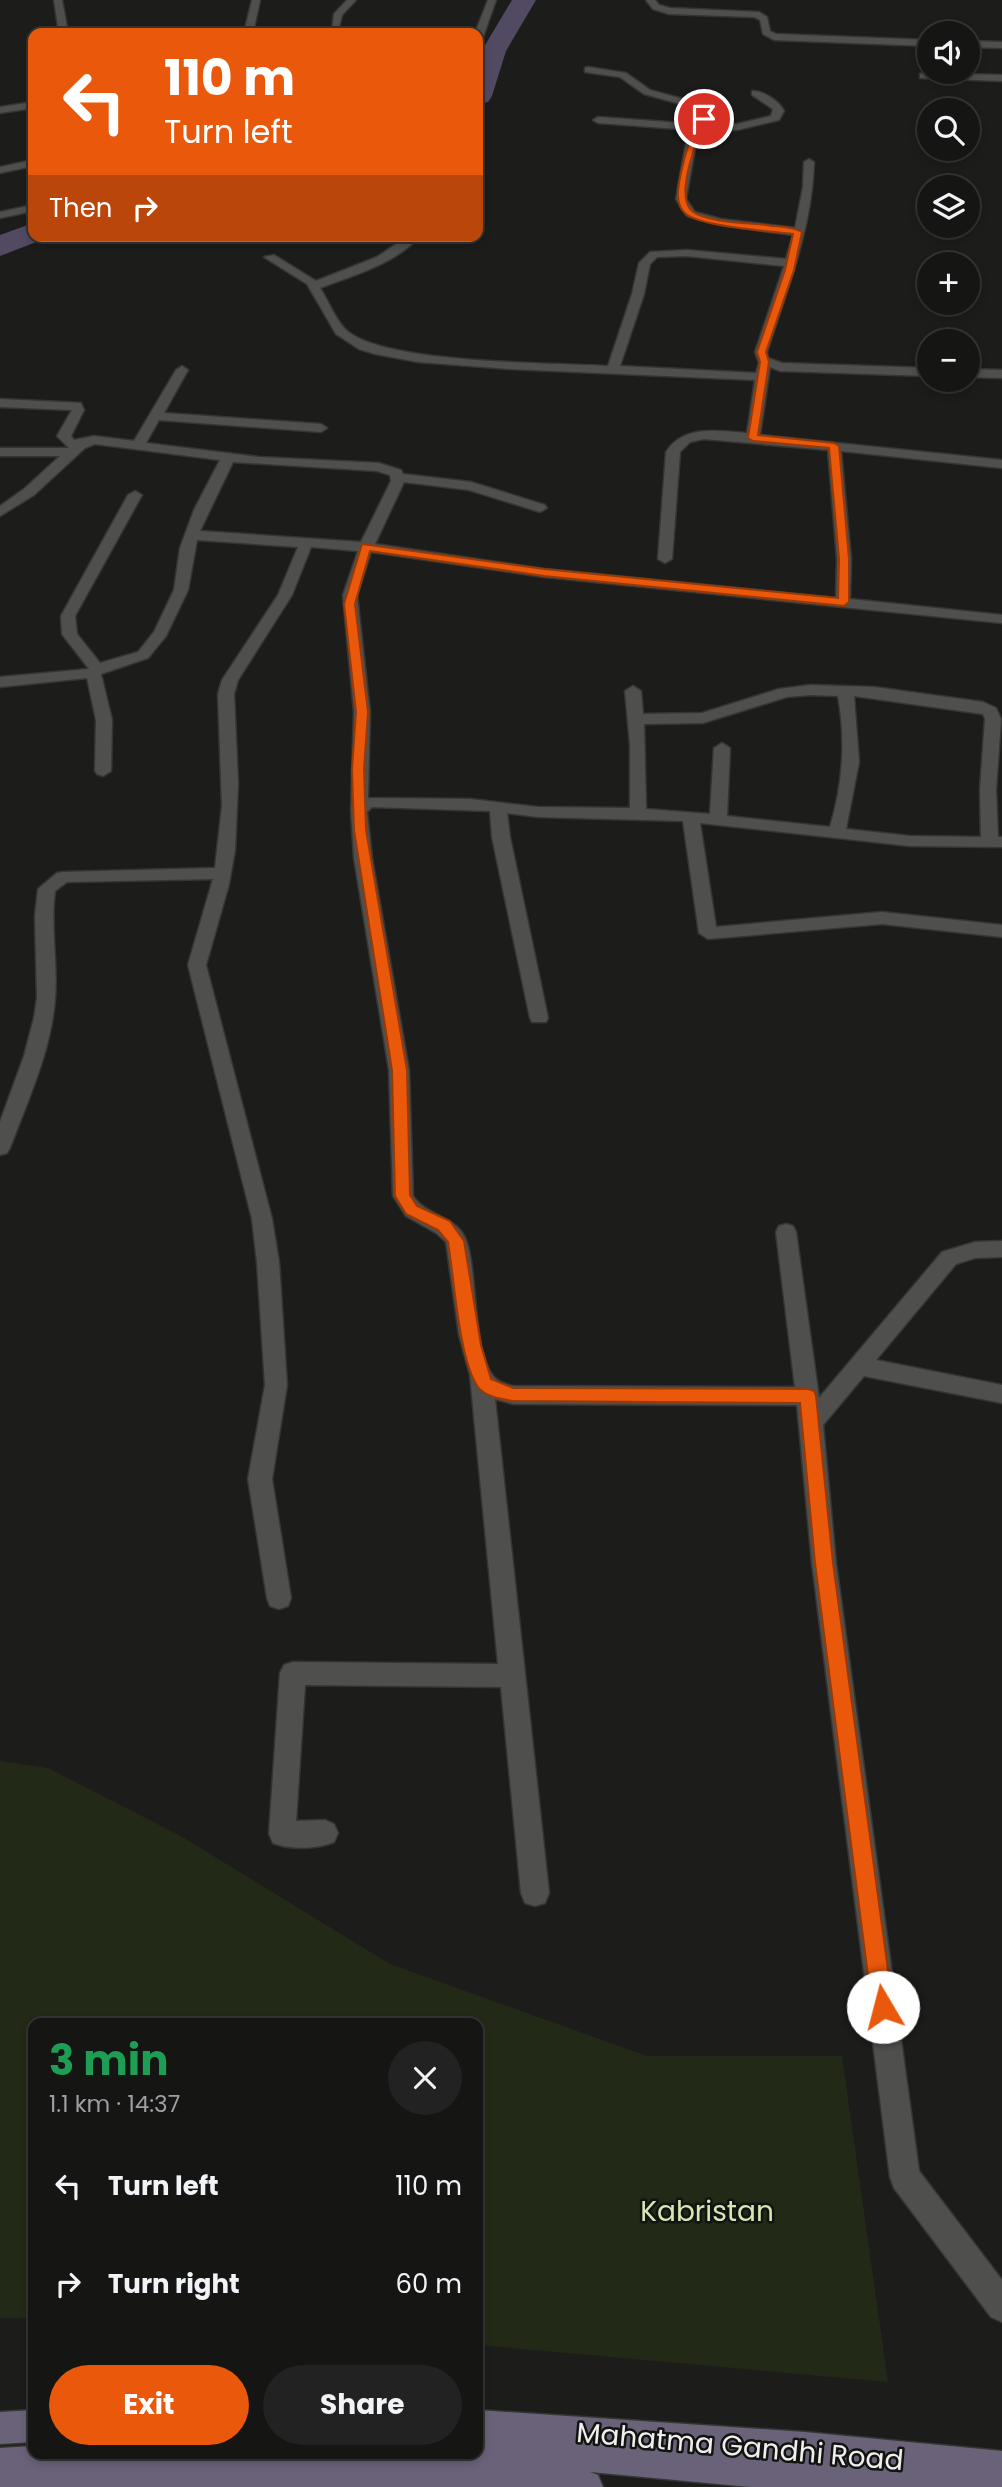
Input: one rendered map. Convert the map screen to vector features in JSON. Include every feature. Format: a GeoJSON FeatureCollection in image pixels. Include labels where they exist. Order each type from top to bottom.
{"type":"FeatureCollection","features":[{"type":"Feature","properties":{"kind":"main road"},"geometry":{"type":"LineString","coordinates":[[0,2428],[28,2426]]}},
{"type":"Feature","properties":{"kind":"main road","name":"Mahatma Gandhi Road"},"geometry":{"type":"LineString","coordinates":[[483,2426],[805,2448],[1002,2468]]}},
{"type":"Feature","properties":{"kind":"main road"},"geometry":{"type":"LineString","coordinates":[[0,2441],[28,2439]]}},
{"type":"Feature","properties":{"kind":"main road"},"geometry":{"type":"LineString","coordinates":[[483,2447],[766,2472],[986,2487]]}},
{"type":"Feature","properties":{"kind":"main road"},"geometry":{"type":"LineString","coordinates":[[0,2465],[161,2460],[446,2472],[586,2487]]}},
{"type":"Feature","properties":{"kind":"main road"},"geometry":{"type":"LineString","coordinates":[[0,2486],[64,2480],[393,2487]]}},
{"type":"Feature","properties":{"kind":"street"},"geometry":{"type":"LineString","coordinates":[[58,0],[63,28]]}},
{"type":"Feature","properties":{"kind":"street"},"geometry":{"type":"LineString","coordinates":[[249,28],[256,0]]}},
{"type":"Feature","properties":{"kind":"street"},"geometry":{"type":"LineString","coordinates":[[335,28],[338,14],[352,0]]}},
{"type":"Feature","properties":{"kind":"street"},"geometry":{"type":"LineString","coordinates":[[481,28],[492,0]]}},
{"type":"Feature","properties":{"kind":"street"},"geometry":{"type":"LineString","coordinates":[[650,0],[656,7],[669,11],[757,14],[764,19],[766,32],[780,38],[917,43]]}},
{"type":"Feature","properties":{"kind":"street"},"geometry":{"type":"LineString","coordinates":[[980,44],[1002,45]]}},
{"type":"Feature","properties":{"kind":"street"},"geometry":{"type":"LineString","coordinates":[[587,70],[623,75],[647,92],[691,104],[704,119],[691,143],[682,187],[681,199],[688,212],[706,219],[798,232]]}},
{"type":"Feature","properties":{"kind":"street"},"geometry":{"type":"LineString","coordinates":[[980,77],[1002,78]]}},
{"type":"Feature","properties":{"kind":"street"},"geometry":{"type":"LineString","coordinates":[[598,120],[699,127],[741,126],[775,118],[779,111],[777,107],[755,93]]}},
{"type":"Feature","properties":{"kind":"street"},"geometry":{"type":"LineString","coordinates":[[0,110],[28,106]]}},
{"type":"Feature","properties":{"kind":"street"},"geometry":{"type":"LineString","coordinates":[[753,438],[765,362],[761,352],[791,263],[808,190],[809,162]]}},
{"type":"Feature","properties":{"kind":"street"},"geometry":{"type":"LineString","coordinates":[[0,170],[28,164]]}},
{"type":"Feature","properties":{"kind":"street"},"geometry":{"type":"LineString","coordinates":[[0,215],[28,209]]}},
{"type":"Feature","properties":{"kind":"street"},"geometry":{"type":"LineString","coordinates":[[314,286],[369,264],[407,242]]}},
{"type":"Feature","properties":{"kind":"street"},"geometry":{"type":"LineString","coordinates":[[612,371],[648,257],[671,252],[791,263]]}},
{"type":"Feature","properties":{"kind":"street"},"geometry":{"type":"LineString","coordinates":[[270,257],[300,274],[314,286],[340,331],[363,346],[379,351],[418,358],[612,371],[763,377]]}},
{"type":"Feature","properties":{"kind":"street"},"geometry":{"type":"LineString","coordinates":[[765,362],[788,368],[917,372]]}},
{"type":"Feature","properties":{"kind":"street"},"geometry":{"type":"LineString","coordinates":[[139,444],[182,370]]}},
{"type":"Feature","properties":{"kind":"street"},"geometry":{"type":"LineString","coordinates":[[980,373],[1002,374]]}},
{"type":"Feature","properties":{"kind":"street"},"geometry":{"type":"LineString","coordinates":[[0,403],[76,407],[78,410],[64,436],[75,449]]}},
{"type":"Feature","properties":{"kind":"street"},"geometry":{"type":"LineString","coordinates":[[155,416],[321,428]]}},
{"type":"Feature","properties":{"kind":"street"},"geometry":{"type":"LineString","coordinates":[[666,559],[671,466],[677,444],[696,436],[753,438],[1002,464]]}},
{"type":"Feature","properties":{"kind":"street"},"geometry":{"type":"LineString","coordinates":[[0,452],[75,449],[98,440],[228,458],[379,467],[392,470],[398,477],[471,486],[540,508]]}},
{"type":"Feature","properties":{"kind":"street"},"geometry":{"type":"LineString","coordinates":[[834,446],[844,559],[844,602]]}},
{"type":"Feature","properties":{"kind":"street"},"geometry":{"type":"LineString","coordinates":[[0,512],[29,492],[75,449]]}},
{"type":"Feature","properties":{"kind":"street"},"geometry":{"type":"LineString","coordinates":[[0,682],[95,671],[135,659],[151,647],[161,633],[181,590],[184,555],[228,458]]}},
{"type":"Feature","properties":{"kind":"street"},"geometry":{"type":"LineString","coordinates":[[398,477],[395,490],[366,547],[349,604],[362,712],[358,780],[363,858],[399,1070],[402,1196],[411,1210],[444,1225],[456,1241],[472,1345],[481,1376],[535,1893]]}},
{"type":"Feature","properties":{"kind":"street"},"geometry":{"type":"LineString","coordinates":[[103,771],[104,720],[95,671],[70,634],[68,616],[135,495]]}},
{"type":"Feature","properties":{"kind":"street"},"geometry":{"type":"LineString","coordinates":[[192,535],[366,547],[544,573],[1002,619]]}},
{"type":"Feature","properties":{"kind":"street"},"geometry":{"type":"LineString","coordinates":[[279,1598],[260,1479],[276,1385],[268,1262],[262,1219],[197,965],[198,950],[223,873],[229,826],[226,694],[230,680],[285,595],[306,543]]}},
{"type":"Feature","properties":{"kind":"street"},"geometry":{"type":"LineString","coordinates":[[361,808],[367,803],[383,801],[538,812],[638,812],[910,841],[996,842],[988,790],[993,719],[990,711],[972,703],[845,690],[785,692],[703,718],[637,719]]}},
{"type":"Feature","properties":{"kind":"street"},"geometry":{"type":"LineString","coordinates":[[837,832],[847,802],[850,775],[852,723],[845,690]]}},
{"type":"Feature","properties":{"kind":"street"},"geometry":{"type":"LineString","coordinates":[[633,691],[637,719],[638,812]]}},
{"type":"Feature","properties":{"kind":"street"},"geometry":{"type":"LineString","coordinates":[[718,821],[722,748]]}},
{"type":"Feature","properties":{"kind":"street"},"geometry":{"type":"LineString","coordinates":[[498,808],[501,837],[538,1018]]}},
{"type":"Feature","properties":{"kind":"street"},"geometry":{"type":"LineString","coordinates":[[691,817],[708,933],[882,918],[1002,931]]}},
{"type":"Feature","properties":{"kind":"street"},"geometry":{"type":"LineString","coordinates":[[0,1148],[32,1068],[40,1040],[46,1000],[44,902],[47,889],[63,877],[223,873]]}},
{"type":"Feature","properties":{"kind":"street"},"geometry":{"type":"LineString","coordinates":[[786,1233],[808,1396],[824,1563],[905,2177],[1002,2306]]}},
{"type":"Feature","properties":{"kind":"street"},"geometry":{"type":"LineString","coordinates":[[811,1423],[949,1258],[981,1248],[1002,1250]]}},
{"type":"Feature","properties":{"kind":"street"},"geometry":{"type":"LineString","coordinates":[[859,1366],[1002,1394]]}},
{"type":"Feature","properties":{"kind":"street"},"geometry":{"type":"LineString","coordinates":[[481,1376],[485,1384],[496,1391],[513,1395],[808,1396]]}},
{"type":"Feature","properties":{"kind":"street"},"geometry":{"type":"LineString","coordinates":[[325,1832],[282,1834],[293,1673],[512,1676]]}},
{"type":"Feature","properties":{"kind":"green space","name":"Kabristan"},"geometry":{"type":"Polygon","coordinates":[[[0,1761],[48,1768],[181,1836],[390,1964],[647,2056],[842,2056],[888,2382],[483,2345],[483,2018],[28,2018],[28,2318],[0,2318],[0,1761]]]}},
{"type":"Feature","properties":{"kind":"waterway"},"geometry":{"type":"LineString","coordinates":[[483,81],[493,51],[524,0]]}},
{"type":"Feature","properties":{"kind":"waterway"},"geometry":{"type":"LineString","coordinates":[[0,246],[28,234]]}},
{"type":"Feature","properties":{"kind":"route"},"geometry":{"type":"LineString","coordinates":[[704,119],[691,143],[682,187],[681,199],[688,212],[720,222],[798,232],[789,270],[761,352],[765,362],[753,438],[834,446],[844,559],[844,602],[544,573],[366,547],[349,604],[362,712],[358,769],[360,830],[399,1070],[402,1196],[411,1210],[444,1225],[456,1241],[472,1345],[477,1368],[485,1384],[496,1391],[513,1395],[808,1396],[824,1563],[883,2007]]}}]}
